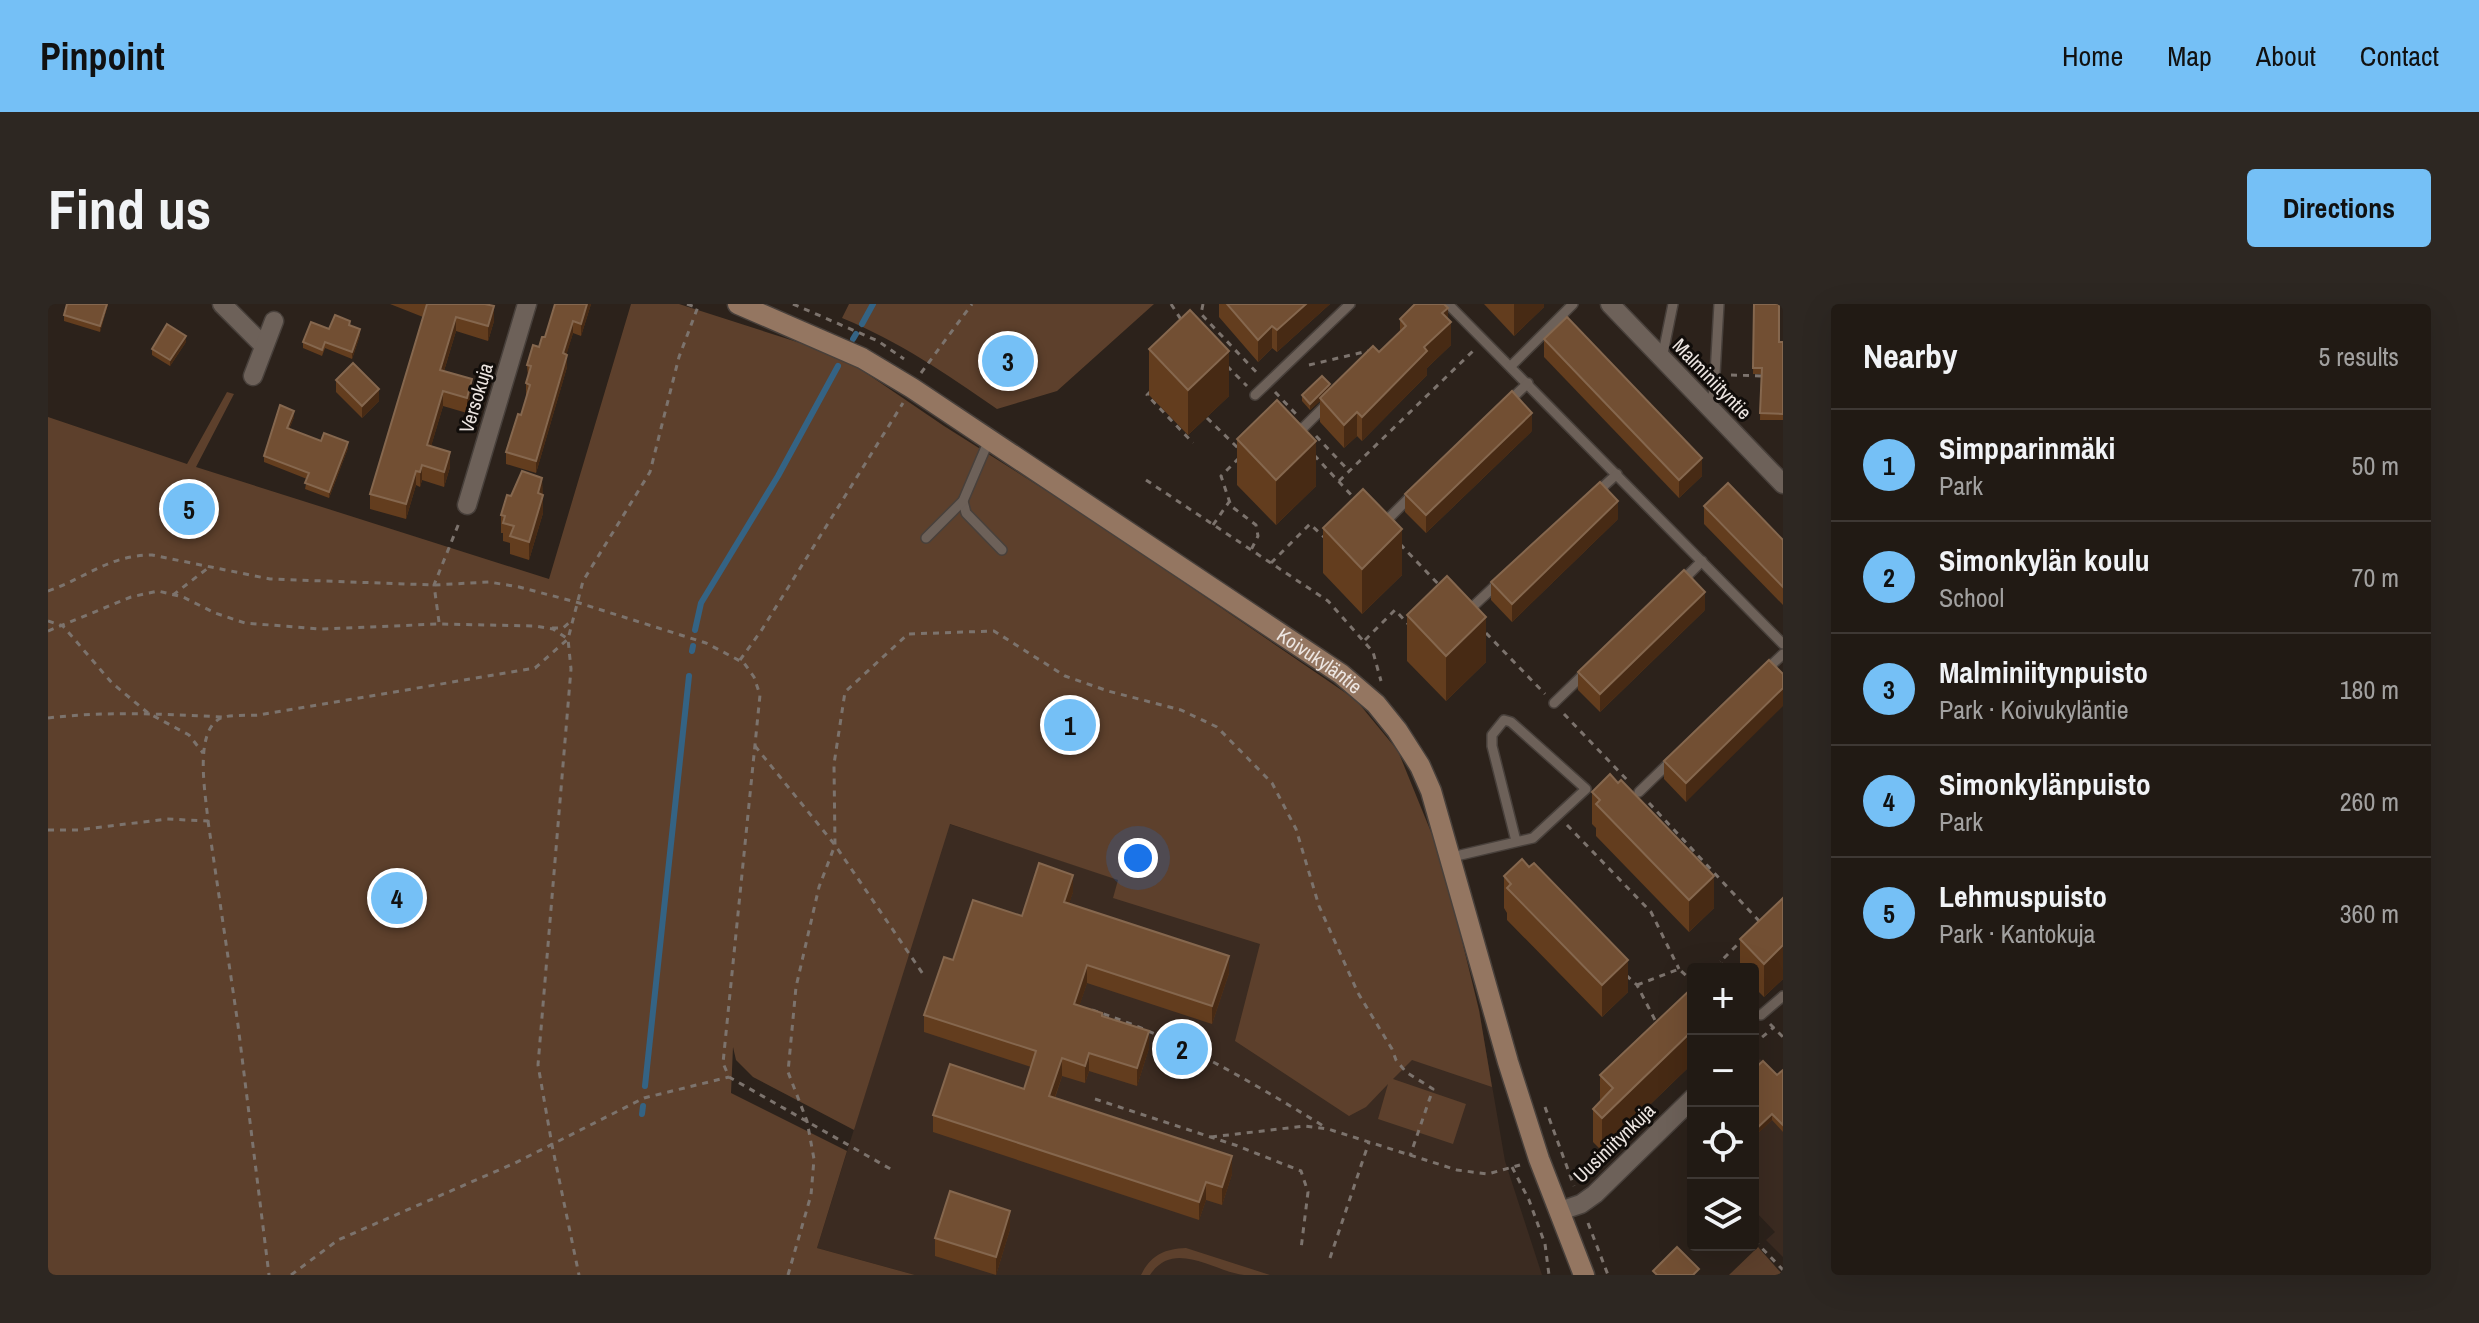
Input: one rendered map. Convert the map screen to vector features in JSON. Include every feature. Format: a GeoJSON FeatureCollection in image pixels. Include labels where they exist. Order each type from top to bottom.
{"type":"FeatureCollection","features":[{"type":"Feature","properties":{"kind":"main road","name":"Koivukyläntie"},"geometry":{"type":"LineString","coordinates":[[738,304],[862,358],[912,388],[1363,691],[1397,730],[1420,766],[1431,791],[1508,1062],[1539,1159],[1584,1275]]}},
{"type":"Feature","properties":{"kind":"street"},"geometry":{"type":"LineString","coordinates":[[222,304],[264,346]]}},
{"type":"Feature","properties":{"kind":"street","name":"Versokuja"},"geometry":{"type":"LineString","coordinates":[[467,505],[527,304]]}},
{"type":"Feature","properties":{"kind":"street","name":"Malminiityntie"},"geometry":{"type":"LineString","coordinates":[[1610,304],[1783,484]]}},
{"type":"Feature","properties":{"kind":"street"},"geometry":{"type":"LineString","coordinates":[[253,376],[274,321]]}},
{"type":"Feature","properties":{"kind":"street","name":"Uusiniitynkuja"},"geometry":{"type":"LineString","coordinates":[[1560,1211],[1581,1204],[1595,1194],[1687,1104]]}},
{"type":"Feature","properties":{"kind":"lane"},"geometry":{"type":"LineString","coordinates":[[1255,395],[1350,304]]}},
{"type":"Feature","properties":{"kind":"lane"},"geometry":{"type":"LineString","coordinates":[[1448,304],[1783,644]]}},
{"type":"Feature","properties":{"kind":"lane"},"geometry":{"type":"LineString","coordinates":[[1511,366],[1573,304]]}},
{"type":"Feature","properties":{"kind":"lane"},"geometry":{"type":"LineString","coordinates":[[1662,358],[1673,304]]}},
{"type":"Feature","properties":{"kind":"lane"},"geometry":{"type":"LineString","coordinates":[[1708,407],[1714,392],[1719,304]]}},
{"type":"Feature","properties":{"kind":"lane"},"geometry":{"type":"LineString","coordinates":[[1494,415],[1528,383]]}},
{"type":"Feature","properties":{"kind":"lane"},"geometry":{"type":"LineString","coordinates":[[1295,436],[1328,402]]}},
{"type":"Feature","properties":{"kind":"lane"},"geometry":{"type":"LineString","coordinates":[[926,538],[963,501],[989,440]]}},
{"type":"Feature","properties":{"kind":"lane"},"geometry":{"type":"LineString","coordinates":[[1582,506],[1617,474]]}},
{"type":"Feature","properties":{"kind":"lane"},"geometry":{"type":"LineString","coordinates":[[1381,525],[1426,481]]}},
{"type":"Feature","properties":{"kind":"lane"},"geometry":{"type":"LineString","coordinates":[[963,501],[966,513],[1002,550]]}},
{"type":"Feature","properties":{"kind":"lane"},"geometry":{"type":"LineString","coordinates":[[1668,594],[1702,561]]}},
{"type":"Feature","properties":{"kind":"lane"},"geometry":{"type":"LineString","coordinates":[[1466,613],[1512,570]]}},
{"type":"Feature","properties":{"kind":"lane"},"geometry":{"type":"LineString","coordinates":[[1761,675],[1783,654]]}},
{"type":"Feature","properties":{"kind":"lane"},"geometry":{"type":"LineString","coordinates":[[1554,703],[1600,660]]}},
{"type":"Feature","properties":{"kind":"lane"},"geometry":{"type":"LineString","coordinates":[[1452,857],[1533,838],[1586,789],[1511,722],[1504,720],[1492,735],[1492,746],[1516,841]]}},
{"type":"Feature","properties":{"kind":"lane"},"geometry":{"type":"LineString","coordinates":[[1639,792],[1683,750]]}},
{"type":"Feature","properties":{"kind":"lane"},"geometry":{"type":"LineString","coordinates":[[1761,1015],[1783,996]]}},
{"type":"Feature","properties":{"kind":"path"},"geometry":{"type":"LineString","coordinates":[[579,1275],[538,1065],[569,699],[571,669],[568,639],[583,581],[650,472],[679,357],[698,306],[687,304]]}},
{"type":"Feature","properties":{"kind":"path"},"geometry":{"type":"LineString","coordinates":[[793,304],[878,341],[923,371],[972,304]]}},
{"type":"Feature","properties":{"kind":"path"},"geometry":{"type":"LineString","coordinates":[[1171,304],[1192,330]]}},
{"type":"Feature","properties":{"kind":"path"},"geometry":{"type":"LineString","coordinates":[[1174,328],[1181,320]]}},
{"type":"Feature","properties":{"kind":"path"},"geometry":{"type":"LineString","coordinates":[[1339,481],[1484,340]]}},
{"type":"Feature","properties":{"kind":"path"},"geometry":{"type":"LineString","coordinates":[[1308,365],[1369,351]]}},
{"type":"Feature","properties":{"kind":"path"},"geometry":{"type":"LineString","coordinates":[[1226,364],[1255,395]]}},
{"type":"Feature","properties":{"kind":"path"},"geometry":{"type":"LineString","coordinates":[[1715,375],[1769,376]]}},
{"type":"Feature","properties":{"kind":"path"},"geometry":{"type":"LineString","coordinates":[[1157,384],[1147,395],[1193,443]]}},
{"type":"Feature","properties":{"kind":"path"},"geometry":{"type":"LineString","coordinates":[[740,660],[912,388]]}},
{"type":"Feature","properties":{"kind":"path"},"geometry":{"type":"LineString","coordinates":[[1207,418],[1243,454],[1221,476],[1231,506],[1256,525],[1258,536],[1251,550]]}},
{"type":"Feature","properties":{"kind":"path"},"geometry":{"type":"LineString","coordinates":[[1295,436],[1359,503]]}},
{"type":"Feature","properties":{"kind":"path"},"geometry":{"type":"LineString","coordinates":[[1146,480],[1328,601],[1373,652],[1381,681],[1368,672]]}},
{"type":"Feature","properties":{"kind":"path"},"geometry":{"type":"LineString","coordinates":[[1213,525],[1229,501]]}},
{"type":"Feature","properties":{"kind":"path"},"geometry":{"type":"LineString","coordinates":[[439,624],[434,585],[467,505]]}},
{"type":"Feature","properties":{"kind":"path"},"geometry":{"type":"LineString","coordinates":[[1271,563],[1310,524],[1331,545]]}},
{"type":"Feature","properties":{"kind":"path"},"geometry":{"type":"LineString","coordinates":[[50,590],[132,555],[152,555],[270,579],[434,585],[489,582],[576,602],[706,643],[740,660],[754,677],[760,695],[723,1063],[729,1077],[894,1171]]}},
{"type":"Feature","properties":{"kind":"path"},"geometry":{"type":"LineString","coordinates":[[173,595],[208,568]]}},
{"type":"Feature","properties":{"kind":"path"},"geometry":{"type":"LineString","coordinates":[[48,631],[131,597],[158,591],[245,623],[320,629],[439,624],[563,628],[572,620]]}},
{"type":"Feature","properties":{"kind":"path"},"geometry":{"type":"LineString","coordinates":[[1365,640],[1395,610],[1415,632]]}},
{"type":"Feature","properties":{"kind":"path"},"geometry":{"type":"LineString","coordinates":[[48,621],[63,626],[112,683],[148,713],[189,735],[203,753]]}},
{"type":"Feature","properties":{"kind":"path"},"geometry":{"type":"LineString","coordinates":[[548,628],[568,639]]}},
{"type":"Feature","properties":{"kind":"path"},"geometry":{"type":"LineString","coordinates":[[788,1275],[811,1195],[814,1159],[807,1121],[788,1072],[796,987],[819,887],[835,845],[834,764],[845,692],[908,634],[994,631],[1065,676],[1181,710],[1217,727],[1272,783],[1296,829],[1319,906],[1358,993],[1396,1060],[1406,1072],[1433,1089],[1410,1156]]}},
{"type":"Feature","properties":{"kind":"path"},"geometry":{"type":"LineString","coordinates":[[48,718],[148,713],[222,717],[259,715],[527,670],[535,668],[568,639]]}},
{"type":"Feature","properties":{"kind":"path"},"geometry":{"type":"LineString","coordinates":[[222,717],[210,726],[203,753],[208,821],[238,1025],[269,1275]]}},
{"type":"Feature","properties":{"kind":"path"},"geometry":{"type":"LineString","coordinates":[[755,746],[835,845],[923,974]]}},
{"type":"Feature","properties":{"kind":"path"},"geometry":{"type":"LineString","coordinates":[[1557,815],[1651,912],[1679,969],[1687,976]]}},
{"type":"Feature","properties":{"kind":"path"},"geometry":{"type":"LineString","coordinates":[[48,830],[78,830],[167,819],[208,821]]}},
{"type":"Feature","properties":{"kind":"path"},"geometry":{"type":"LineString","coordinates":[[1698,873],[1706,863]]}},
{"type":"Feature","properties":{"kind":"path"},"geometry":{"type":"LineString","coordinates":[[1718,963],[1761,921]]}},
{"type":"Feature","properties":{"kind":"path"},"geometry":{"type":"LineString","coordinates":[[1620,968],[1637,985],[1654,1019],[1661,1026]]}},
{"type":"Feature","properties":{"kind":"path"},"geometry":{"type":"LineString","coordinates":[[1637,985],[1679,969]]}},
{"type":"Feature","properties":{"kind":"path"},"geometry":{"type":"LineString","coordinates":[[1092,1010],[1142,1026],[1223,1065],[1328,1129]]}},
{"type":"Feature","properties":{"kind":"path"},"geometry":{"type":"LineString","coordinates":[[1759,1040],[1774,1027],[1783,1037]]}},
{"type":"Feature","properties":{"kind":"path"},"geometry":{"type":"LineString","coordinates":[[291,1275],[338,1240],[552,1145],[644,1098],[729,1077]]}},
{"type":"Feature","properties":{"kind":"path"},"geometry":{"type":"LineString","coordinates":[[1095,1099],[1211,1137],[1301,1171],[1308,1192],[1301,1249]]}},
{"type":"Feature","properties":{"kind":"path"},"geometry":{"type":"LineString","coordinates":[[1542,1102],[1608,1275]]}},
{"type":"Feature","properties":{"kind":"path"},"geometry":{"type":"LineString","coordinates":[[1211,1137],[1305,1126],[1328,1129],[1457,1170],[1488,1174],[1512,1167],[1529,1200],[1545,1244],[1549,1275]]}},
{"type":"Feature","properties":{"kind":"path"},"geometry":{"type":"LineString","coordinates":[[1330,1258],[1369,1142]]}},
{"type":"Feature","properties":{"kind":"path"},"geometry":{"type":"LineString","coordinates":[[1759,1245],[1783,1270]]}},
{"type":"Feature","properties":{"kind":"shaded area"},"geometry":{"type":"Polygon","coordinates":[[[631,304],[679,304],[841,356],[1094,521],[1356,700],[1398,751],[1442,859],[1479,1010],[1492,1087],[1412,1060],[1393,1079],[1466,1104],[1453,1144],[1378,1119],[1388,1084],[1366,1107],[1349,1116],[1235,1041],[1260,944],[1113,898],[1118,880],[950,824],[854,1130],[753,1077],[736,1060],[733,1047],[731,1093],[847,1151],[817,1248],[915,1275],[48,1275],[48,417],[187,464],[227,392],[234,394],[196,467],[549,579],[631,304]]]}},
{"type":"Feature","properties":{"kind":"shaded area"},"geometry":{"type":"Polygon","coordinates":[[[849,304],[1154,304],[1057,391],[997,409],[903,348],[842,318],[849,304]]]}},
{"type":"Feature","properties":{"kind":"shaded area"},"geometry":{"type":"Polygon","coordinates":[[[949,824],[1105,875],[1479,1010],[1505,1161],[1542,1275],[915,1275],[817,1248],[949,824]]]}},
{"type":"Feature","properties":{"kind":"shaded area"},"geometry":{"type":"Polygon","coordinates":[[[1759,1060],[1778,1077],[1783,1072],[1783,1257],[1766,1240],[1775,1232],[1759,1215],[1759,1060]]]}},
{"type":"Feature","properties":{"kind":"shaded area"},"geometry":{"type":"Polygon","coordinates":[[[1186,1248],[1270,1275],[1244,1275],[1182,1258],[1170,1259],[1150,1275],[1141,1275],[1159,1254],[1186,1248]]]}},
{"type":"Feature","properties":{"kind":"shaded area"},"geometry":{"type":"Polygon","coordinates":[[[1759,1248],[1783,1275],[1729,1275],[1759,1248]]]}},
{"type":"Feature","properties":{"kind":"building"},"geometry":{"type":"Polygon","coordinates":[[[67,304],[107,304],[100,326],[64,315],[67,304]]]}},
{"type":"Feature","properties":{"kind":"building"},"geometry":{"type":"Polygon","coordinates":[[[427,304],[494,306],[488,326],[456,317],[440,370],[472,379],[467,398],[443,391],[427,445],[450,452],[444,472],[422,465],[420,472],[416,471],[406,504],[370,494],[427,304]]]}},
{"type":"Feature","properties":{"kind":"building"},"geometry":{"type":"Polygon","coordinates":[[[555,304],[587,304],[581,324],[573,321],[563,353],[567,355],[536,461],[506,452],[530,385],[526,383],[531,366],[527,365],[533,345],[539,347],[542,337],[545,337],[555,304]]]}},
{"type":"Feature","properties":{"kind":"building"},"geometry":{"type":"Polygon","coordinates":[[[1227,304],[1306,304],[1277,330],[1272,326],[1258,340],[1227,304]]]}},
{"type":"Feature","properties":{"kind":"building"},"geometry":{"type":"Polygon","coordinates":[[[1415,304],[1444,304],[1448,308],[1442,313],[1451,322],[1424,347],[1427,351],[1362,417],[1357,412],[1344,425],[1320,398],[1373,346],[1379,352],[1406,326],[1400,319],[1415,304]]]}},
{"type":"Feature","properties":{"kind":"building"},"geometry":{"type":"Polygon","coordinates":[[[1754,304],[1779,304],[1779,342],[1783,342],[1783,414],[1760,413],[1762,368],[1753,368],[1754,304]]]}},
{"type":"Feature","properties":{"kind":"building"},"geometry":{"type":"Polygon","coordinates":[[[1190,310],[1229,351],[1188,390],[1149,349],[1190,310]]]}},
{"type":"Feature","properties":{"kind":"building"},"geometry":{"type":"Polygon","coordinates":[[[335,315],[360,329],[352,352],[325,342],[322,350],[303,342],[311,322],[329,329],[335,315]]]}},
{"type":"Feature","properties":{"kind":"building"},"geometry":{"type":"Polygon","coordinates":[[[1567,317],[1702,458],[1679,480],[1544,339],[1567,317]]]}},
{"type":"Feature","properties":{"kind":"building"},"geometry":{"type":"Polygon","coordinates":[[[167,324],[186,336],[170,360],[152,349],[167,324]]]}},
{"type":"Feature","properties":{"kind":"building"},"geometry":{"type":"Polygon","coordinates":[[[353,363],[379,389],[362,406],[336,380],[353,363]]]}},
{"type":"Feature","properties":{"kind":"building"},"geometry":{"type":"Polygon","coordinates":[[[1322,376],[1330,384],[1310,404],[1302,395],[1322,376]]]}},
{"type":"Feature","properties":{"kind":"building"},"geometry":{"type":"Polygon","coordinates":[[[1512,391],[1532,413],[1426,515],[1405,494],[1512,391]]]}},
{"type":"Feature","properties":{"kind":"building"},"geometry":{"type":"Polygon","coordinates":[[[1277,400],[1316,441],[1276,480],[1237,439],[1277,400]]]}},
{"type":"Feature","properties":{"kind":"building"},"geometry":{"type":"Polygon","coordinates":[[[280,405],[294,411],[287,428],[321,441],[324,433],[348,442],[329,492],[305,483],[309,473],[264,456],[280,405]]]}},
{"type":"Feature","properties":{"kind":"building"},"geometry":{"type":"Polygon","coordinates":[[[522,471],[542,478],[538,493],[543,495],[529,542],[510,536],[514,526],[503,523],[505,516],[501,515],[507,495],[511,496],[522,471]]]}},
{"type":"Feature","properties":{"kind":"building"},"geometry":{"type":"Polygon","coordinates":[[[1600,482],[1618,501],[1512,604],[1491,582],[1600,482]]]}},
{"type":"Feature","properties":{"kind":"building"},"geometry":{"type":"Polygon","coordinates":[[[1728,483],[1783,540],[1783,587],[1704,506],[1728,483]]]}},
{"type":"Feature","properties":{"kind":"building"},"geometry":{"type":"Polygon","coordinates":[[[1363,489],[1402,529],[1362,569],[1323,528],[1363,489]]]}},
{"type":"Feature","properties":{"kind":"building"},"geometry":{"type":"Polygon","coordinates":[[[1684,570],[1705,592],[1600,694],[1578,672],[1684,570]]]}},
{"type":"Feature","properties":{"kind":"building"},"geometry":{"type":"Polygon","coordinates":[[[1447,576],[1486,617],[1446,656],[1407,615],[1447,576]]]}},
{"type":"Feature","properties":{"kind":"building"},"geometry":{"type":"Polygon","coordinates":[[[1769,660],[1783,674],[1783,688],[1686,783],[1664,761],[1769,660]]]}},
{"type":"Feature","properties":{"kind":"building"},"geometry":{"type":"Polygon","coordinates":[[[1610,774],[1618,783],[1621,780],[1714,876],[1689,900],[1596,804],[1600,800],[1592,792],[1610,774]]]}},
{"type":"Feature","properties":{"kind":"building"},"geometry":{"type":"Polygon","coordinates":[[[1522,859],[1529,867],[1534,863],[1628,960],[1602,985],[1507,888],[1511,884],[1504,876],[1522,859]]]}},
{"type":"Feature","properties":{"kind":"building"},"geometry":{"type":"Polygon","coordinates":[[[1039,863],[1073,875],[1064,902],[1229,956],[1212,1006],[1087,965],[1074,1004],[1149,1031],[1137,1068],[1089,1053],[1085,1066],[1062,1058],[1049,1096],[1232,1156],[1222,1187],[1206,1182],[1199,1202],[933,1115],[950,1064],[1024,1089],[1036,1051],[924,1015],[944,957],[953,960],[973,900],[1022,916],[1039,863]]]}},
{"type":"Feature","properties":{"kind":"building"},"geometry":{"type":"Polygon","coordinates":[[[1783,898],[1783,945],[1764,964],[1740,939],[1783,898]]]}},
{"type":"Feature","properties":{"kind":"building"},"geometry":{"type":"Polygon","coordinates":[[[1687,993],[1687,1036],[1602,1118],[1593,1109],[1613,1088],[1600,1075],[1687,993]]]}},
{"type":"Feature","properties":{"kind":"building"},"geometry":{"type":"Polygon","coordinates":[[[1763,1061],[1777,1075],[1783,1070],[1783,1125],[1772,1114],[1759,1126],[1759,1065],[1763,1061]]]}},
{"type":"Feature","properties":{"kind":"building"},"geometry":{"type":"Polygon","coordinates":[[[950,1191],[1010,1211],[996,1257],[935,1238],[950,1191]]]}},
{"type":"Feature","properties":{"kind":"building"},"geometry":{"type":"Polygon","coordinates":[[[1677,1247],[1699,1269],[1693,1275],[1657,1275],[1653,1271],[1677,1247]]]}},
{"type":"Feature","properties":{"kind":"waterway"},"geometry":{"type":"LineString","coordinates":[[862,324],[873,304]]}},
{"type":"Feature","properties":{"kind":"waterway"},"geometry":{"type":"LineString","coordinates":[[853,339],[856,334]]}},
{"type":"Feature","properties":{"kind":"waterway"},"geometry":{"type":"LineString","coordinates":[[695,630],[701,603],[778,476],[838,366]]}},
{"type":"Feature","properties":{"kind":"waterway"},"geometry":{"type":"LineString","coordinates":[[692,651],[693,646]]}},
{"type":"Feature","properties":{"kind":"waterway"},"geometry":{"type":"LineString","coordinates":[[645,1086],[689,676]]}},
{"type":"Feature","properties":{"kind":"waterway"},"geometry":{"type":"LineString","coordinates":[[642,1114],[643,1106]]}},
{"type":"Feature","properties":{"kind":"place","name":"Malminiitynpuisto"},"geometry":{"type":"Point","coordinates":[1008,361]}},
{"type":"Feature","properties":{"kind":"place","name":"Lehmuspuisto"},"geometry":{"type":"Point","coordinates":[189,509]}},
{"type":"Feature","properties":{"kind":"place","name":"Simpparinmäki"},"geometry":{"type":"Point","coordinates":[1070,725]}},
{"type":"Feature","properties":{"kind":"place","name":"Simonkylänpuisto"},"geometry":{"type":"Point","coordinates":[397,898]}},
{"type":"Feature","properties":{"kind":"place","name":"Simonkylän koulu"},"geometry":{"type":"Point","coordinates":[1182,1049]}}]}
